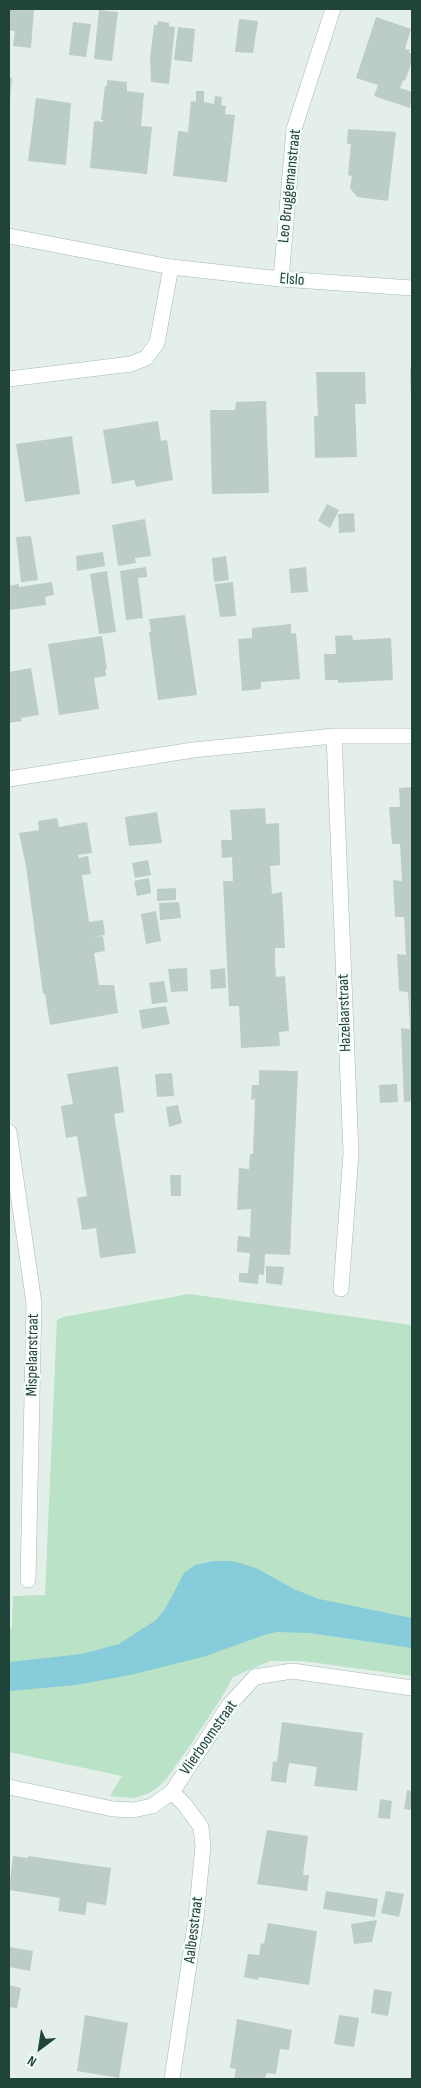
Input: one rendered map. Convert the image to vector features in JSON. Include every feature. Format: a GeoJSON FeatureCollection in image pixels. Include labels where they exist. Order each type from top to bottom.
{"type":"FeatureCollection","features":[{"type":"Feature","properties":{"kind":"street","name":"Leo Bruggemanstraat"},"geometry":{"type":"LineString","coordinates":[[281,279],[294,129],[332,9]]}},
{"type":"Feature","properties":{"kind":"street","name":"Elslo"},"geometry":{"type":"LineString","coordinates":[[9,236],[171,267],[281,279],[412,288]]}},
{"type":"Feature","properties":{"kind":"street"},"geometry":{"type":"LineString","coordinates":[[9,379],[131,364],[146,358],[157,343],[171,267]]}},
{"type":"Feature","properties":{"kind":"street"},"geometry":{"type":"LineString","coordinates":[[9,779],[194,750],[334,736],[412,736]]}},
{"type":"Feature","properties":{"kind":"street","name":"Hazelaarstraat"},"geometry":{"type":"LineString","coordinates":[[334,736],[351,1153],[341,1289]]}},
{"type":"Feature","properties":{"kind":"street","name":"Mispelaarstraat"},"geometry":{"type":"LineString","coordinates":[[9,1132],[34,1303],[28,1580]]}},
{"type":"Feature","properties":{"kind":"street","name":"Vlierboomstraat"},"geometry":{"type":"LineString","coordinates":[[9,1787],[113,1810],[133,1810],[152,1806],[172,1792],[230,1704],[255,1677],[292,1671],[412,1688]]}},
{"type":"Feature","properties":{"kind":"street","name":"Aalbesstraat"},"geometry":{"type":"LineString","coordinates":[[172,1792],[185,1805],[201,1827],[203,1846],[196,1918],[172,2079]]}},
{"type":"Feature","properties":{"kind":"green space"},"geometry":{"type":"Polygon","coordinates":[[[189,1294],[412,1325],[412,1676],[303,1661],[270,1661],[233,1677],[189,1747],[167,1778],[158,1787],[138,1797],[110,1796],[122,1776],[9,1752],[9,1629],[12,1628],[13,1596],[45,1595],[57,1320],[63,1317],[189,1294]]]}},
{"type":"Feature","properties":{"kind":"water"},"geometry":{"type":"Polygon","coordinates":[[[214,1561],[233,1561],[256,1568],[294,1589],[319,1599],[412,1618],[412,1648],[310,1633],[277,1632],[206,1656],[130,1675],[76,1685],[9,1691],[9,1662],[82,1654],[119,1644],[156,1620],[165,1609],[184,1573],[195,1565],[214,1561]]]}},
{"type":"Feature","properties":{"kind":"building"},"geometry":{"type":"Polygon","coordinates":[[[10,9],[34,9],[31,48],[13,46],[15,31],[9,30],[10,9]]]}},
{"type":"Feature","properties":{"kind":"building"},"geometry":{"type":"Polygon","coordinates":[[[99,10],[118,12],[112,61],[94,59],[99,10]]]}},
{"type":"Feature","properties":{"kind":"building"},"geometry":{"type":"Polygon","coordinates":[[[376,17],[411,29],[405,49],[410,50],[409,53],[412,53],[412,61],[405,81],[403,80],[400,88],[412,92],[410,108],[374,96],[378,85],[356,78],[376,17]]]}},
{"type":"Feature","properties":{"kind":"building"},"geometry":{"type":"Polygon","coordinates":[[[239,19],[258,21],[253,53],[235,52],[239,19]]]}},
{"type":"Feature","properties":{"kind":"building"},"geometry":{"type":"Polygon","coordinates":[[[158,21],[169,23],[169,26],[175,27],[169,84],[151,82],[150,58],[154,25],[157,25],[158,21]]]}},
{"type":"Feature","properties":{"kind":"building"},"geometry":{"type":"Polygon","coordinates":[[[73,22],[91,24],[86,57],[69,55],[73,22]]]}},
{"type":"Feature","properties":{"kind":"building"},"geometry":{"type":"Polygon","coordinates":[[[178,27],[195,29],[192,62],[174,60],[178,27]]]}},
{"type":"Feature","properties":{"kind":"building"},"geometry":{"type":"Polygon","coordinates":[[[9,77],[12,78],[10,102],[9,102],[9,77]]]}},
{"type":"Feature","properties":{"kind":"building"},"geometry":{"type":"Polygon","coordinates":[[[107,80],[127,82],[127,91],[144,93],[141,126],[152,127],[147,174],[90,168],[94,121],[103,122],[101,120],[107,80]]]}},
{"type":"Feature","properties":{"kind":"building"},"geometry":{"type":"Polygon","coordinates":[[[196,91],[204,91],[204,102],[214,104],[215,96],[222,97],[221,105],[226,106],[225,114],[235,115],[227,182],[173,176],[178,131],[188,132],[191,101],[196,102],[196,91]]]}},
{"type":"Feature","properties":{"kind":"building"},"geometry":{"type":"Polygon","coordinates":[[[36,98],[71,103],[66,165],[28,161],[36,98]]]}},
{"type":"Feature","properties":{"kind":"building"},"geometry":{"type":"Polygon","coordinates":[[[348,129],[396,132],[388,201],[357,197],[350,188],[352,176],[348,175],[351,144],[347,144],[348,129]]]}},
{"type":"Feature","properties":{"kind":"building"},"geometry":{"type":"Polygon","coordinates":[[[410,367],[412,367],[412,400],[411,400],[410,367]]]}},
{"type":"Feature","properties":{"kind":"building"},"geometry":{"type":"Polygon","coordinates":[[[316,372],[365,372],[366,404],[355,404],[357,457],[315,458],[314,416],[318,416],[316,372]]]}},
{"type":"Feature","properties":{"kind":"building"},"geometry":{"type":"Polygon","coordinates":[[[266,401],[269,493],[212,494],[210,410],[235,410],[236,402],[266,401]]]}},
{"type":"Feature","properties":{"kind":"building"},"geometry":{"type":"Polygon","coordinates":[[[158,421],[161,441],[167,440],[173,480],[136,487],[134,480],[112,484],[103,430],[158,421]]]}},
{"type":"Feature","properties":{"kind":"building"},"geometry":{"type":"Polygon","coordinates":[[[72,436],[80,494],[25,502],[16,444],[72,436]]]}},
{"type":"Feature","properties":{"kind":"building"},"geometry":{"type":"Polygon","coordinates":[[[327,504],[339,510],[330,528],[318,521],[327,504]]]}},
{"type":"Feature","properties":{"kind":"building"},"geometry":{"type":"Polygon","coordinates":[[[354,513],[355,532],[339,533],[338,514],[354,513]]]}},
{"type":"Feature","properties":{"kind":"building"},"geometry":{"type":"Polygon","coordinates":[[[145,519],[151,556],[135,558],[136,563],[118,566],[112,525],[145,519]]]}},
{"type":"Feature","properties":{"kind":"building"},"geometry":{"type":"Polygon","coordinates":[[[31,536],[38,580],[21,582],[16,537],[31,536]]]}},
{"type":"Feature","properties":{"kind":"building"},"geometry":{"type":"Polygon","coordinates":[[[103,552],[105,566],[77,571],[76,556],[103,552]]]}},
{"type":"Feature","properties":{"kind":"building"},"geometry":{"type":"Polygon","coordinates":[[[226,556],[229,580],[214,582],[212,558],[226,556]]]}},
{"type":"Feature","properties":{"kind":"building"},"geometry":{"type":"Polygon","coordinates":[[[146,567],[147,577],[138,578],[143,618],[126,620],[120,571],[146,567]]]}},
{"type":"Feature","properties":{"kind":"building"},"geometry":{"type":"Polygon","coordinates":[[[306,567],[308,592],[291,593],[289,569],[306,567]]]}},
{"type":"Feature","properties":{"kind":"building"},"geometry":{"type":"Polygon","coordinates":[[[107,571],[116,632],[99,634],[90,574],[107,571]]]}},
{"type":"Feature","properties":{"kind":"building"},"geometry":{"type":"Polygon","coordinates":[[[52,582],[54,595],[45,597],[46,605],[9,610],[9,586],[19,584],[19,587],[52,582]]]}},
{"type":"Feature","properties":{"kind":"building"},"geometry":{"type":"Polygon","coordinates":[[[233,582],[236,616],[220,617],[215,584],[233,582]]]}},
{"type":"Feature","properties":{"kind":"building"},"geometry":{"type":"Polygon","coordinates":[[[185,615],[197,695],[158,700],[149,619],[185,615]]]}},
{"type":"Feature","properties":{"kind":"building"},"geometry":{"type":"Polygon","coordinates":[[[291,624],[291,634],[296,633],[300,679],[261,682],[261,689],[242,691],[238,639],[252,638],[252,628],[291,624]]]}},
{"type":"Feature","properties":{"kind":"building"},"geometry":{"type":"Polygon","coordinates":[[[352,635],[353,640],[391,638],[393,680],[338,683],[338,680],[325,680],[324,654],[336,654],[335,636],[352,635]]]}},
{"type":"Feature","properties":{"kind":"building"},"geometry":{"type":"Polygon","coordinates":[[[102,636],[107,669],[105,669],[106,676],[94,678],[99,709],[59,715],[48,644],[102,636]]]}},
{"type":"Feature","properties":{"kind":"building"},"geometry":{"type":"Polygon","coordinates":[[[31,668],[39,715],[21,718],[22,721],[9,723],[9,672],[31,668]]]}},
{"type":"Feature","properties":{"kind":"building"},"geometry":{"type":"Polygon","coordinates":[[[412,787],[412,1101],[404,1102],[401,1028],[410,1029],[408,992],[399,991],[397,954],[406,955],[404,917],[395,917],[393,880],[402,881],[400,844],[392,844],[389,807],[400,807],[399,788],[412,787]]]}},
{"type":"Feature","properties":{"kind":"building"},"geometry":{"type":"Polygon","coordinates":[[[265,808],[266,824],[279,823],[280,865],[270,866],[272,894],[282,892],[285,948],[275,948],[275,963],[276,977],[285,976],[289,1031],[279,1032],[280,1046],[241,1048],[239,1006],[229,1006],[223,881],[233,881],[232,857],[222,858],[221,840],[232,840],[230,810],[265,808]]]}},
{"type":"Feature","properties":{"kind":"building"},"geometry":{"type":"Polygon","coordinates":[[[157,812],[162,843],[129,846],[125,817],[157,812]]]}},
{"type":"Feature","properties":{"kind":"building"},"geometry":{"type":"Polygon","coordinates":[[[57,818],[59,827],[87,822],[92,853],[78,855],[79,858],[88,856],[91,874],[82,875],[89,922],[103,920],[105,935],[91,937],[103,936],[105,951],[94,953],[99,985],[114,985],[118,1013],[50,1025],[45,994],[43,994],[26,866],[19,833],[39,830],[38,821],[57,818]]]}},
{"type":"Feature","properties":{"kind":"building"},"geometry":{"type":"Polygon","coordinates":[[[148,860],[151,875],[135,878],[132,863],[148,860]]]}},
{"type":"Feature","properties":{"kind":"building"},"geometry":{"type":"Polygon","coordinates":[[[149,878],[151,893],[137,896],[134,881],[149,878]]]}},
{"type":"Feature","properties":{"kind":"building"},"geometry":{"type":"Polygon","coordinates":[[[176,888],[176,900],[157,901],[157,889],[176,888]]]}},
{"type":"Feature","properties":{"kind":"building"},"geometry":{"type":"Polygon","coordinates":[[[179,902],[181,918],[160,920],[159,903],[179,902]]]}},
{"type":"Feature","properties":{"kind":"building"},"geometry":{"type":"Polygon","coordinates":[[[156,911],[161,941],[146,944],[141,914],[156,911]]]}},
{"type":"Feature","properties":{"kind":"building"},"geometry":{"type":"Polygon","coordinates":[[[187,968],[188,991],[171,992],[168,969],[187,968]]]}},
{"type":"Feature","properties":{"kind":"building"},"geometry":{"type":"Polygon","coordinates":[[[225,968],[226,988],[211,989],[210,970],[225,968]]]}},
{"type":"Feature","properties":{"kind":"building"},"geometry":{"type":"Polygon","coordinates":[[[164,981],[168,1002],[152,1004],[149,983],[164,981]]]}},
{"type":"Feature","properties":{"kind":"building"},"geometry":{"type":"Polygon","coordinates":[[[166,1006],[170,1024],[142,1029],[139,1010],[166,1006]]]}},
{"type":"Feature","properties":{"kind":"building"},"geometry":{"type":"Polygon","coordinates":[[[118,1066],[124,1112],[114,1114],[136,1253],[100,1258],[96,1228],[82,1230],[77,1198],[87,1196],[77,1136],[66,1138],[61,1106],[73,1104],[67,1074],[118,1066]]]}},
{"type":"Feature","properties":{"kind":"building"},"geometry":{"type":"Polygon","coordinates":[[[259,1070],[298,1071],[290,1255],[265,1254],[264,1275],[259,1274],[258,1284],[239,1282],[239,1273],[248,1273],[250,1253],[237,1252],[238,1236],[250,1237],[251,1209],[237,1210],[239,1168],[249,1169],[250,1154],[253,1154],[255,1099],[251,1100],[252,1085],[259,1085],[259,1070]]]}},
{"type":"Feature","properties":{"kind":"building"},"geometry":{"type":"Polygon","coordinates":[[[172,1073],[174,1096],[157,1097],[155,1074],[172,1073]]]}},
{"type":"Feature","properties":{"kind":"building"},"geometry":{"type":"Polygon","coordinates":[[[397,1084],[398,1102],[380,1103],[379,1085],[397,1084]]]}},
{"type":"Feature","properties":{"kind":"building"},"geometry":{"type":"Polygon","coordinates":[[[178,1105],[182,1123],[169,1127],[166,1107],[178,1105]]]}},
{"type":"Feature","properties":{"kind":"building"},"geometry":{"type":"Polygon","coordinates":[[[170,1175],[181,1175],[181,1196],[171,1196],[170,1175]]]}},
{"type":"Feature","properties":{"kind":"building"},"geometry":{"type":"Polygon","coordinates":[[[266,1266],[284,1267],[282,1285],[266,1283],[266,1266]]]}},
{"type":"Feature","properties":{"kind":"building"},"geometry":{"type":"Polygon","coordinates":[[[282,1722],[363,1733],[357,1791],[314,1786],[317,1767],[289,1763],[286,1783],[271,1781],[273,1761],[277,1762],[282,1722]]]}},
{"type":"Feature","properties":{"kind":"building"},"geometry":{"type":"Polygon","coordinates":[[[407,1790],[412,1791],[412,1810],[404,1809],[407,1790]]]}},
{"type":"Feature","properties":{"kind":"building"},"geometry":{"type":"Polygon","coordinates":[[[380,1799],[392,1801],[390,1819],[378,1818],[380,1799]]]}},
{"type":"Feature","properties":{"kind":"building"},"geometry":{"type":"Polygon","coordinates":[[[267,1830],[308,1836],[303,1875],[309,1875],[307,1891],[257,1884],[267,1830]]]}},
{"type":"Feature","properties":{"kind":"building"},"geometry":{"type":"Polygon","coordinates":[[[13,1856],[28,1858],[28,1856],[111,1868],[106,1905],[87,1902],[85,1915],[58,1911],[60,1898],[9,1890],[13,1856]]]}},
{"type":"Feature","properties":{"kind":"building"},"geometry":{"type":"Polygon","coordinates":[[[326,1891],[378,1899],[375,1917],[323,1909],[326,1891]]]}},
{"type":"Feature","properties":{"kind":"building"},"geometry":{"type":"Polygon","coordinates":[[[386,1891],[404,1894],[399,1917],[381,1913],[386,1891]]]}},
{"type":"Feature","properties":{"kind":"building"},"geometry":{"type":"Polygon","coordinates":[[[377,1920],[372,1942],[354,1944],[351,1924],[377,1920]]]}},
{"type":"Feature","properties":{"kind":"building"},"geometry":{"type":"Polygon","coordinates":[[[268,1923],[317,1931],[309,1985],[259,1977],[258,1980],[244,1977],[248,1954],[259,1955],[261,1943],[264,1944],[268,1923]]]}},
{"type":"Feature","properties":{"kind":"building"},"geometry":{"type":"Polygon","coordinates":[[[9,1947],[33,1951],[30,1971],[9,1967],[9,1947]]]}},
{"type":"Feature","properties":{"kind":"building"},"geometry":{"type":"Polygon","coordinates":[[[9,1985],[21,1988],[17,2008],[9,2007],[9,1985]]]}},
{"type":"Feature","properties":{"kind":"building"},"geometry":{"type":"Polygon","coordinates":[[[374,1989],[392,1992],[388,2016],[371,2013],[374,1989]]]}},
{"type":"Feature","properties":{"kind":"building"},"geometry":{"type":"Polygon","coordinates":[[[85,2015],[128,2023],[119,2078],[77,2071],[85,2015]]]}},
{"type":"Feature","properties":{"kind":"building"},"geometry":{"type":"Polygon","coordinates":[[[339,2015],[359,2018],[354,2047],[334,2044],[339,2015]]]}},
{"type":"Feature","properties":{"kind":"building"},"geometry":{"type":"Polygon","coordinates":[[[237,2019],[292,2030],[289,2050],[280,2049],[276,2074],[267,2073],[264,2079],[234,2079],[236,2069],[230,2068],[237,2019]]]}}]}
